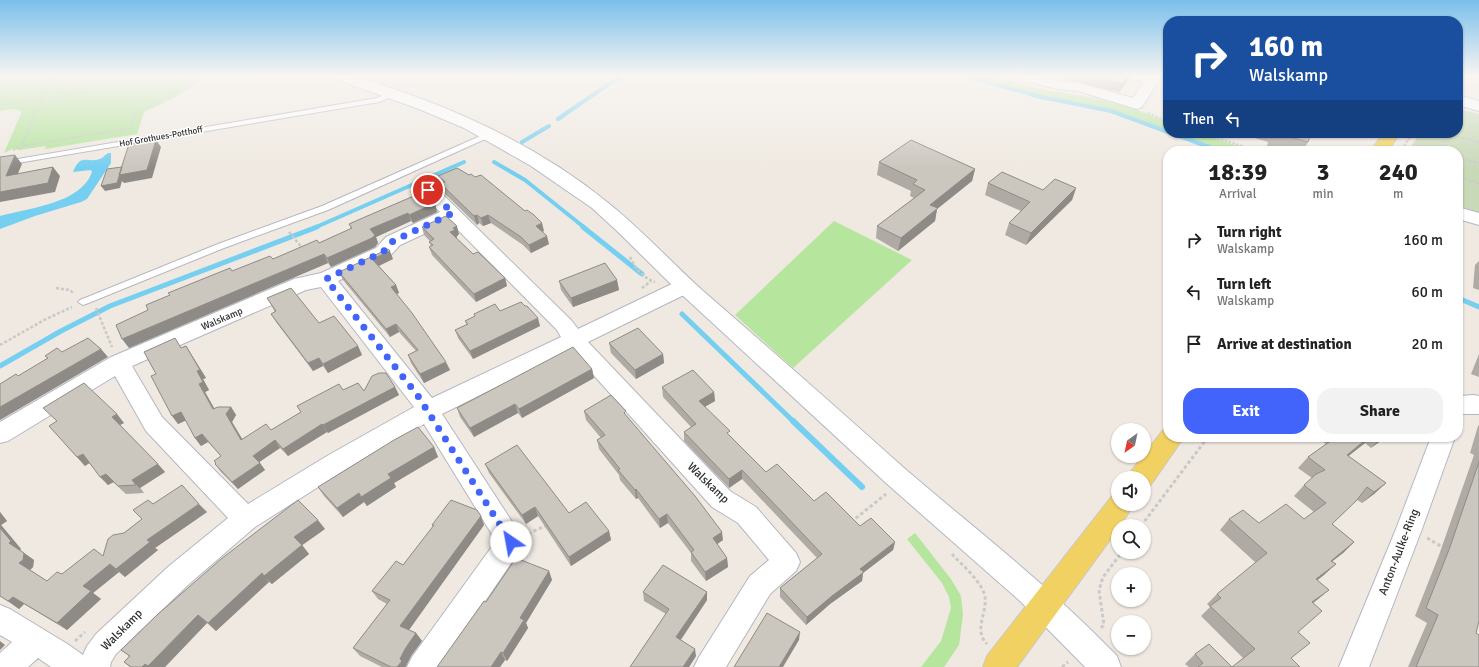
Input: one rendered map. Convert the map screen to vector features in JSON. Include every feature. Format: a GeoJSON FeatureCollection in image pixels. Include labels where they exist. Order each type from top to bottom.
{"type":"FeatureCollection","features":[{"type":"Feature","properties":{"kind":"main road"},"geometry":{"type":"LineString","coordinates":[[426,106],[453,117],[490,135],[586,195],[617,221],[677,289],[790,378],[900,479],[1044,604],[1106,667]]}},
{"type":"Feature","properties":{"kind":"main road"},"geometry":{"type":"LineString","coordinates":[[1145,471],[1168,442]]}},
{"type":"Feature","properties":{"kind":"main road"},"geometry":{"type":"LineString","coordinates":[[1002,662],[1044,604],[1116,511]]}},
{"type":"Feature","properties":{"kind":"street","name":"Walskamp"},"geometry":{"type":"LineString","coordinates":[[424,186],[453,213],[564,325],[573,339],[721,499],[747,515],[787,562],[760,585],[709,667]]}},
{"type":"Feature","properties":{"kind":"street","name":"Walskamp"},"geometry":{"type":"LineString","coordinates":[[0,434],[119,363],[301,284],[326,279],[383,252],[393,241],[453,213]]}},
{"type":"Feature","properties":{"kind":"street"},"geometry":{"type":"LineString","coordinates":[[1463,214],[1479,219]]}},
{"type":"Feature","properties":{"kind":"street"},"geometry":{"type":"LineString","coordinates":[[326,279],[418,396],[511,542],[422,667]]}},
{"type":"Feature","properties":{"kind":"street","name":"Walskamp"},"geometry":{"type":"LineString","coordinates":[[94,667],[97,656],[106,644],[179,575],[246,519],[336,462],[427,410],[677,289]]}},
{"type":"Feature","properties":{"kind":"street"},"geometry":{"type":"LineString","coordinates":[[119,363],[154,424],[246,519]]}},
{"type":"Feature","properties":{"kind":"street"},"geometry":{"type":"LineString","coordinates":[[1463,405],[1479,405]]}},
{"type":"Feature","properties":{"kind":"street","name":"Anton-Aulke-Ring"},"geometry":{"type":"LineString","coordinates":[[1354,667],[1409,529],[1441,442]]}},
{"type":"Feature","properties":{"kind":"street"},"geometry":{"type":"LineString","coordinates":[[0,619],[74,667]]}},
{"type":"Feature","properties":{"kind":"street"},"geometry":{"type":"LineString","coordinates":[[7,667],[35,641]]}},
{"type":"Feature","properties":{"kind":"lane","name":"Hof Grothues-Potthoff"},"geometry":{"type":"LineString","coordinates":[[0,164],[343,106]]}},
{"type":"Feature","properties":{"kind":"lane"},"geometry":{"type":"LineString","coordinates":[[82,302],[221,246],[325,208],[490,135]]}},
{"type":"Feature","properties":{"kind":"path"},"geometry":{"type":"LineString","coordinates":[[22,146],[39,106]]}},
{"type":"Feature","properties":{"kind":"path"},"geometry":{"type":"LineString","coordinates":[[11,151],[22,146],[131,128],[137,112],[148,106]]}},
{"type":"Feature","properties":{"kind":"path"},"geometry":{"type":"LineString","coordinates":[[1218,138],[1242,146]]}},
{"type":"Feature","properties":{"kind":"path"},"geometry":{"type":"LineString","coordinates":[[1463,138],[1479,142]]}},
{"type":"Feature","properties":{"kind":"path"},"geometry":{"type":"LineString","coordinates":[[1463,159],[1479,164]]}},
{"type":"Feature","properties":{"kind":"path"},"geometry":{"type":"LineString","coordinates":[[1463,178],[1479,183]]}},
{"type":"Feature","properties":{"kind":"path"},"geometry":{"type":"LineString","coordinates":[[288,231],[305,253]]}},
{"type":"Feature","properties":{"kind":"path"},"geometry":{"type":"LineString","coordinates":[[628,252],[634,265],[651,281],[677,289]]}},
{"type":"Feature","properties":{"kind":"path"},"geometry":{"type":"LineString","coordinates":[[0,345],[46,319],[82,302],[70,290],[56,288]]}},
{"type":"Feature","properties":{"kind":"path"},"geometry":{"type":"LineString","coordinates":[[94,305],[119,363]]}},
{"type":"Feature","properties":{"kind":"path"},"geometry":{"type":"LineString","coordinates":[[1146,519],[1204,442]]}},
{"type":"Feature","properties":{"kind":"path"},"geometry":{"type":"LineString","coordinates":[[849,524],[891,491]]}},
{"type":"Feature","properties":{"kind":"path"},"geometry":{"type":"LineString","coordinates":[[511,542],[553,522]]}},
{"type":"Feature","properties":{"kind":"path"},"geometry":{"type":"LineString","coordinates":[[1409,529],[1446,549]]}},
{"type":"Feature","properties":{"kind":"path"},"geometry":{"type":"LineString","coordinates":[[950,552],[979,584],[984,596],[985,605],[980,627],[985,642],[1002,662]]}},
{"type":"Feature","properties":{"kind":"path"},"geometry":{"type":"LineString","coordinates":[[1104,625],[1099,590],[1102,577],[1116,559]]}},
{"type":"Feature","properties":{"kind":"green space"},"geometry":{"type":"Polygon","coordinates":[[[0,106],[157,106],[144,112],[137,134],[45,149],[46,146],[19,150],[14,148],[4,153],[22,111],[12,109],[0,111],[0,106]]]}},
{"type":"Feature","properties":{"kind":"green space"},"geometry":{"type":"Polygon","coordinates":[[[1093,106],[1125,106],[1135,109],[1163,120],[1163,128],[1112,110],[1093,106]]]}},
{"type":"Feature","properties":{"kind":"green space"},"geometry":{"type":"Polygon","coordinates":[[[1463,110],[1479,114],[1479,216],[1463,211],[1463,146],[1411,146],[1417,138],[1463,138],[1463,110]]]}},
{"type":"Feature","properties":{"kind":"green space"},"geometry":{"type":"Polygon","coordinates":[[[1189,138],[1214,138],[1239,146],[1211,146],[1189,138]]]}},
{"type":"Feature","properties":{"kind":"green space"},"geometry":{"type":"Polygon","coordinates":[[[834,221],[912,260],[793,368],[735,315],[834,221]]]}},
{"type":"Feature","properties":{"kind":"green space"},"geometry":{"type":"Polygon","coordinates":[[[915,533],[951,579],[961,596],[963,614],[959,645],[944,667],[921,667],[941,641],[951,608],[949,597],[942,583],[907,539],[915,533]]]}},
{"type":"Feature","properties":{"kind":"water"},"geometry":{"type":"Polygon","coordinates":[[[111,153],[111,163],[87,199],[0,229],[0,216],[52,203],[77,191],[86,183],[92,172],[91,170],[73,172],[79,162],[82,160],[97,160],[111,153]]]}},
{"type":"Feature","properties":{"kind":"building"},"geometry":{"type":"Polygon","coordinates":[[[1293,138],[1309,138],[1308,142],[1293,138]]]}},
{"type":"Feature","properties":{"kind":"building"},"geometry":{"type":"Polygon","coordinates":[[[156,140],[147,170],[119,175],[129,144],[156,140]]]}},
{"type":"Feature","properties":{"kind":"building"},"geometry":{"type":"Polygon","coordinates":[[[911,140],[975,169],[930,205],[938,208],[901,238],[877,226],[925,190],[913,184],[917,180],[879,162],[911,140]]]}},
{"type":"Feature","properties":{"kind":"building"},"geometry":{"type":"Polygon","coordinates":[[[15,155],[6,176],[53,167],[48,183],[0,192],[0,157],[15,155]]]}},
{"type":"Feature","properties":{"kind":"building"},"geometry":{"type":"Polygon","coordinates":[[[122,167],[117,183],[101,186],[107,169],[122,167]]]}},
{"type":"Feature","properties":{"kind":"building"},"geometry":{"type":"Polygon","coordinates":[[[457,168],[475,177],[481,175],[525,211],[527,210],[534,215],[542,223],[536,226],[547,236],[529,245],[521,237],[488,215],[481,218],[477,215],[474,216],[441,184],[445,182],[438,176],[457,168]]]}},
{"type":"Feature","properties":{"kind":"building"},"geometry":{"type":"Polygon","coordinates":[[[1002,172],[1043,190],[1055,179],[1076,188],[1031,233],[1009,223],[1030,202],[988,183],[1002,172]]]}},
{"type":"Feature","properties":{"kind":"building"},"geometry":{"type":"Polygon","coordinates":[[[423,192],[435,203],[409,215],[408,213],[370,229],[375,235],[372,238],[327,258],[324,254],[122,339],[116,325],[148,310],[146,305],[170,295],[168,293],[230,268],[232,271],[270,256],[273,259],[317,240],[319,243],[352,228],[349,224],[423,192]]]}},
{"type":"Feature","properties":{"kind":"building"},"geometry":{"type":"Polygon","coordinates":[[[446,216],[457,226],[453,228],[455,230],[450,232],[473,254],[478,252],[505,278],[474,294],[429,247],[433,245],[429,242],[434,239],[422,227],[446,216]]]}},
{"type":"Feature","properties":{"kind":"building"},"geometry":{"type":"Polygon","coordinates":[[[388,249],[390,251],[372,259],[396,285],[391,287],[412,313],[446,362],[420,374],[408,355],[418,350],[396,324],[386,329],[339,272],[388,249]]]}},
{"type":"Feature","properties":{"kind":"building"},"geometry":{"type":"Polygon","coordinates":[[[605,263],[617,280],[571,298],[559,281],[605,263]]]}},
{"type":"Feature","properties":{"kind":"building"},"geometry":{"type":"Polygon","coordinates":[[[291,288],[319,323],[334,316],[358,346],[323,364],[319,358],[308,363],[271,314],[276,311],[267,298],[291,288]]]}},
{"type":"Feature","properties":{"kind":"building"},"geometry":{"type":"Polygon","coordinates":[[[521,302],[538,318],[470,351],[455,330],[468,324],[465,321],[475,316],[474,314],[495,304],[500,311],[521,302]]]}},
{"type":"Feature","properties":{"kind":"building"},"geometry":{"type":"Polygon","coordinates":[[[638,328],[663,354],[635,370],[609,343],[638,328]]]}},
{"type":"Feature","properties":{"kind":"building"},"geometry":{"type":"Polygon","coordinates":[[[88,338],[101,349],[0,407],[0,384],[16,374],[18,376],[48,358],[45,356],[57,348],[62,352],[88,338]]]}},
{"type":"Feature","properties":{"kind":"building"},"geometry":{"type":"Polygon","coordinates":[[[175,338],[181,348],[186,346],[200,370],[197,371],[203,382],[199,384],[213,409],[218,407],[231,407],[226,414],[241,440],[266,424],[271,430],[301,412],[297,406],[339,384],[343,390],[358,383],[364,391],[372,376],[379,373],[386,373],[395,387],[323,425],[322,424],[283,449],[275,440],[253,456],[260,463],[232,482],[215,464],[216,463],[214,461],[221,456],[202,434],[195,438],[181,412],[172,416],[151,376],[156,374],[144,352],[175,338]]]}},
{"type":"Feature","properties":{"kind":"building"},"geometry":{"type":"Polygon","coordinates":[[[573,347],[592,369],[519,409],[515,404],[470,428],[457,408],[573,347]]]}},
{"type":"Feature","properties":{"kind":"building"},"geometry":{"type":"Polygon","coordinates":[[[693,370],[714,392],[699,401],[730,431],[727,433],[766,472],[777,464],[814,501],[826,492],[860,526],[871,518],[895,542],[860,569],[864,572],[807,617],[780,588],[822,554],[742,470],[729,479],[684,432],[696,424],[662,387],[693,370]]]}},
{"type":"Feature","properties":{"kind":"building"},"geometry":{"type":"Polygon","coordinates":[[[84,383],[117,414],[112,417],[158,464],[132,480],[136,485],[118,486],[106,474],[100,477],[83,454],[77,457],[49,426],[57,421],[43,408],[84,383]]]}},
{"type":"Feature","properties":{"kind":"building"},"geometry":{"type":"Polygon","coordinates":[[[611,395],[626,411],[624,413],[695,496],[722,532],[713,538],[727,558],[705,572],[691,552],[694,550],[667,514],[659,519],[636,489],[635,490],[618,470],[620,469],[597,440],[605,435],[584,411],[611,395]]]}},
{"type":"Feature","properties":{"kind":"building"},"geometry":{"type":"Polygon","coordinates":[[[418,427],[434,447],[388,474],[391,478],[361,497],[359,493],[337,508],[318,487],[394,440],[418,427]]]}},
{"type":"Feature","properties":{"kind":"building"},"geometry":{"type":"Polygon","coordinates":[[[1329,442],[1363,442],[1347,455],[1386,483],[1374,492],[1367,487],[1356,501],[1332,524],[1354,542],[1331,561],[1336,564],[1316,579],[1329,590],[1312,602],[1322,611],[1298,632],[1310,643],[1291,658],[1300,667],[1232,667],[1255,649],[1210,606],[1221,598],[1217,594],[1267,553],[1229,519],[1243,510],[1259,523],[1286,504],[1304,519],[1326,503],[1304,485],[1316,474],[1325,470],[1308,457],[1329,442]]]}},
{"type":"Feature","properties":{"kind":"building"},"geometry":{"type":"Polygon","coordinates":[[[517,445],[569,513],[586,502],[609,531],[569,557],[535,507],[522,515],[485,464],[517,445]]]}},
{"type":"Feature","properties":{"kind":"building"},"geometry":{"type":"Polygon","coordinates":[[[1479,462],[1479,621],[1476,633],[1479,635],[1479,667],[1416,667],[1438,615],[1426,608],[1450,547],[1479,462]]]}},
{"type":"Feature","properties":{"kind":"building"},"geometry":{"type":"Polygon","coordinates":[[[182,485],[199,504],[147,540],[150,542],[116,569],[110,564],[83,586],[91,591],[57,623],[13,597],[8,601],[0,596],[0,528],[11,541],[9,543],[24,553],[23,560],[19,563],[47,581],[57,572],[62,574],[94,549],[103,556],[108,539],[113,535],[124,533],[142,519],[133,510],[148,500],[153,504],[182,485]]]}},
{"type":"Feature","properties":{"kind":"building"},"geometry":{"type":"Polygon","coordinates":[[[298,500],[318,520],[294,537],[302,545],[264,576],[262,573],[208,623],[198,615],[148,666],[145,664],[142,667],[131,667],[124,662],[130,656],[121,650],[157,615],[221,559],[298,500]]]}},
{"type":"Feature","properties":{"kind":"building"},"geometry":{"type":"Polygon","coordinates":[[[451,500],[477,510],[481,516],[400,626],[416,633],[400,659],[402,661],[397,667],[391,667],[353,648],[390,600],[372,591],[396,561],[403,565],[451,500]]]}},
{"type":"Feature","properties":{"kind":"building"},"geometry":{"type":"Polygon","coordinates":[[[516,558],[549,571],[520,618],[524,620],[503,653],[501,652],[491,667],[437,667],[484,601],[486,602],[516,558]]]}},
{"type":"Feature","properties":{"kind":"building"},"geometry":{"type":"Polygon","coordinates":[[[663,565],[707,592],[676,637],[695,649],[683,667],[630,667],[669,609],[643,592],[663,565]]]}},
{"type":"Feature","properties":{"kind":"building"},"geometry":{"type":"Polygon","coordinates":[[[767,613],[800,632],[779,667],[734,667],[767,613]]]}},
{"type":"Feature","properties":{"kind":"building"},"geometry":{"type":"Polygon","coordinates":[[[1209,644],[1232,667],[1198,667],[1203,663],[1195,654],[1209,644]]]}},
{"type":"Feature","properties":{"kind":"waterway"},"geometry":{"type":"LineString","coordinates":[[558,119],[577,106]]}},
{"type":"Feature","properties":{"kind":"waterway"},"geometry":{"type":"LineString","coordinates":[[1087,106],[1111,111],[1163,130]]}},
{"type":"Feature","properties":{"kind":"waterway"},"geometry":{"type":"LineString","coordinates":[[522,142],[549,126]]}},
{"type":"Feature","properties":{"kind":"waterway"},"geometry":{"type":"LineString","coordinates":[[1185,138],[1206,146]]}},
{"type":"Feature","properties":{"kind":"waterway"},"geometry":{"type":"LineString","coordinates":[[314,228],[464,162]]}},
{"type":"Feature","properties":{"kind":"waterway"},"geometry":{"type":"LineString","coordinates":[[494,162],[525,180],[585,228]]}},
{"type":"Feature","properties":{"kind":"waterway"},"geometry":{"type":"LineString","coordinates":[[0,366],[61,331],[110,306],[317,227]]}},
{"type":"Feature","properties":{"kind":"waterway"},"geometry":{"type":"LineString","coordinates":[[583,227],[642,274]]}},
{"type":"Feature","properties":{"kind":"waterway"},"geometry":{"type":"LineString","coordinates":[[1463,300],[1479,307]]}},
{"type":"Feature","properties":{"kind":"waterway"},"geometry":{"type":"LineString","coordinates":[[682,314],[794,422]]}},
{"type":"Feature","properties":{"kind":"waterway"},"geometry":{"type":"LineString","coordinates":[[793,421],[862,487]]}},
{"type":"Feature","properties":{"kind":"route"},"geometry":{"type":"LineString","coordinates":[[428,190],[453,213],[393,241],[383,252],[326,279],[418,396],[511,542]]}}]}
